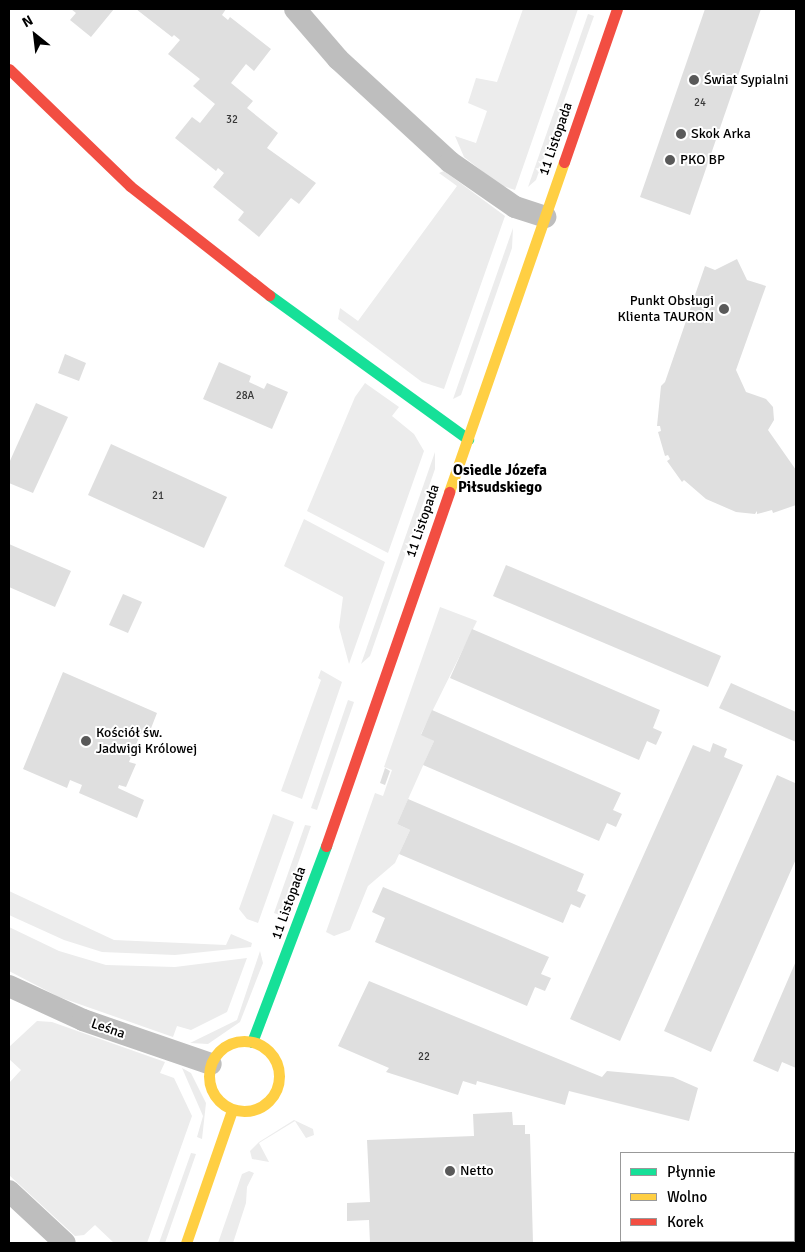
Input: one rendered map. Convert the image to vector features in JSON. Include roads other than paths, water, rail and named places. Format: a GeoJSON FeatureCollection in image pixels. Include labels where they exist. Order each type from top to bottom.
{"type":"FeatureCollection","features":[{"type":"Feature","properties":{"kind":"street"},"geometry":{"type":"LineString","coordinates":[[295,9],[338,59],[450,162],[515,207],[544,217]]}},
{"type":"Feature","properties":{"kind":"street","name":"11 Listopada"},"geometry":{"type":"LineString","coordinates":[[252,1042],[294,937],[617,9]]}},
{"type":"Feature","properties":{"kind":"street"},"geometry":{"type":"LineString","coordinates":[[9,69],[130,186],[313,330],[468,439]]}},
{"type":"Feature","properties":{"kind":"street","name":"Leśna"},"geometry":{"type":"LineString","coordinates":[[9,986],[83,1020],[211,1064]]}},
{"type":"Feature","properties":{"kind":"street"},"geometry":{"type":"LineString","coordinates":[[252,1042],[263,1046],[275,1060],[280,1077],[278,1089],[270,1100],[259,1109],[246,1112],[232,1110],[223,1105],[210,1086],[211,1064],[228,1046],[252,1042]]}},
{"type":"Feature","properties":{"kind":"street"},"geometry":{"type":"LineString","coordinates":[[186,1243],[232,1110]]}},
{"type":"Feature","properties":{"kind":"street"},"geometry":{"type":"LineString","coordinates":[[9,1191],[65,1243]]}},
{"type":"Feature","properties":{"kind":"place","name":"Świat Sypialni"},"geometry":{"type":"Point","coordinates":[694,80]}},
{"type":"Feature","properties":{"kind":"place","name":"Skok Arka"},"geometry":{"type":"Point","coordinates":[681,134]}},
{"type":"Feature","properties":{"kind":"place","name":"PKO BP"},"geometry":{"type":"Point","coordinates":[670,160]}},
{"type":"Feature","properties":{"kind":"place","name":"Punkt Obsługi Klienta TAURON"},"geometry":{"type":"Point","coordinates":[724,309]}},
{"type":"Feature","properties":{"kind":"place","name":"Kościół św. Jadwigi Królowej"},"geometry":{"type":"Point","coordinates":[86,741]}},
{"type":"Feature","properties":{"kind":"place","name":"Netto"},"geometry":{"type":"Point","coordinates":[450,1171]}},
{"type":"Feature","properties":{"kind":"district","name":"Osiedle Józefa Piłsudskiego"},"geometry":{"type":"Point","coordinates":[500,478]}}]}
